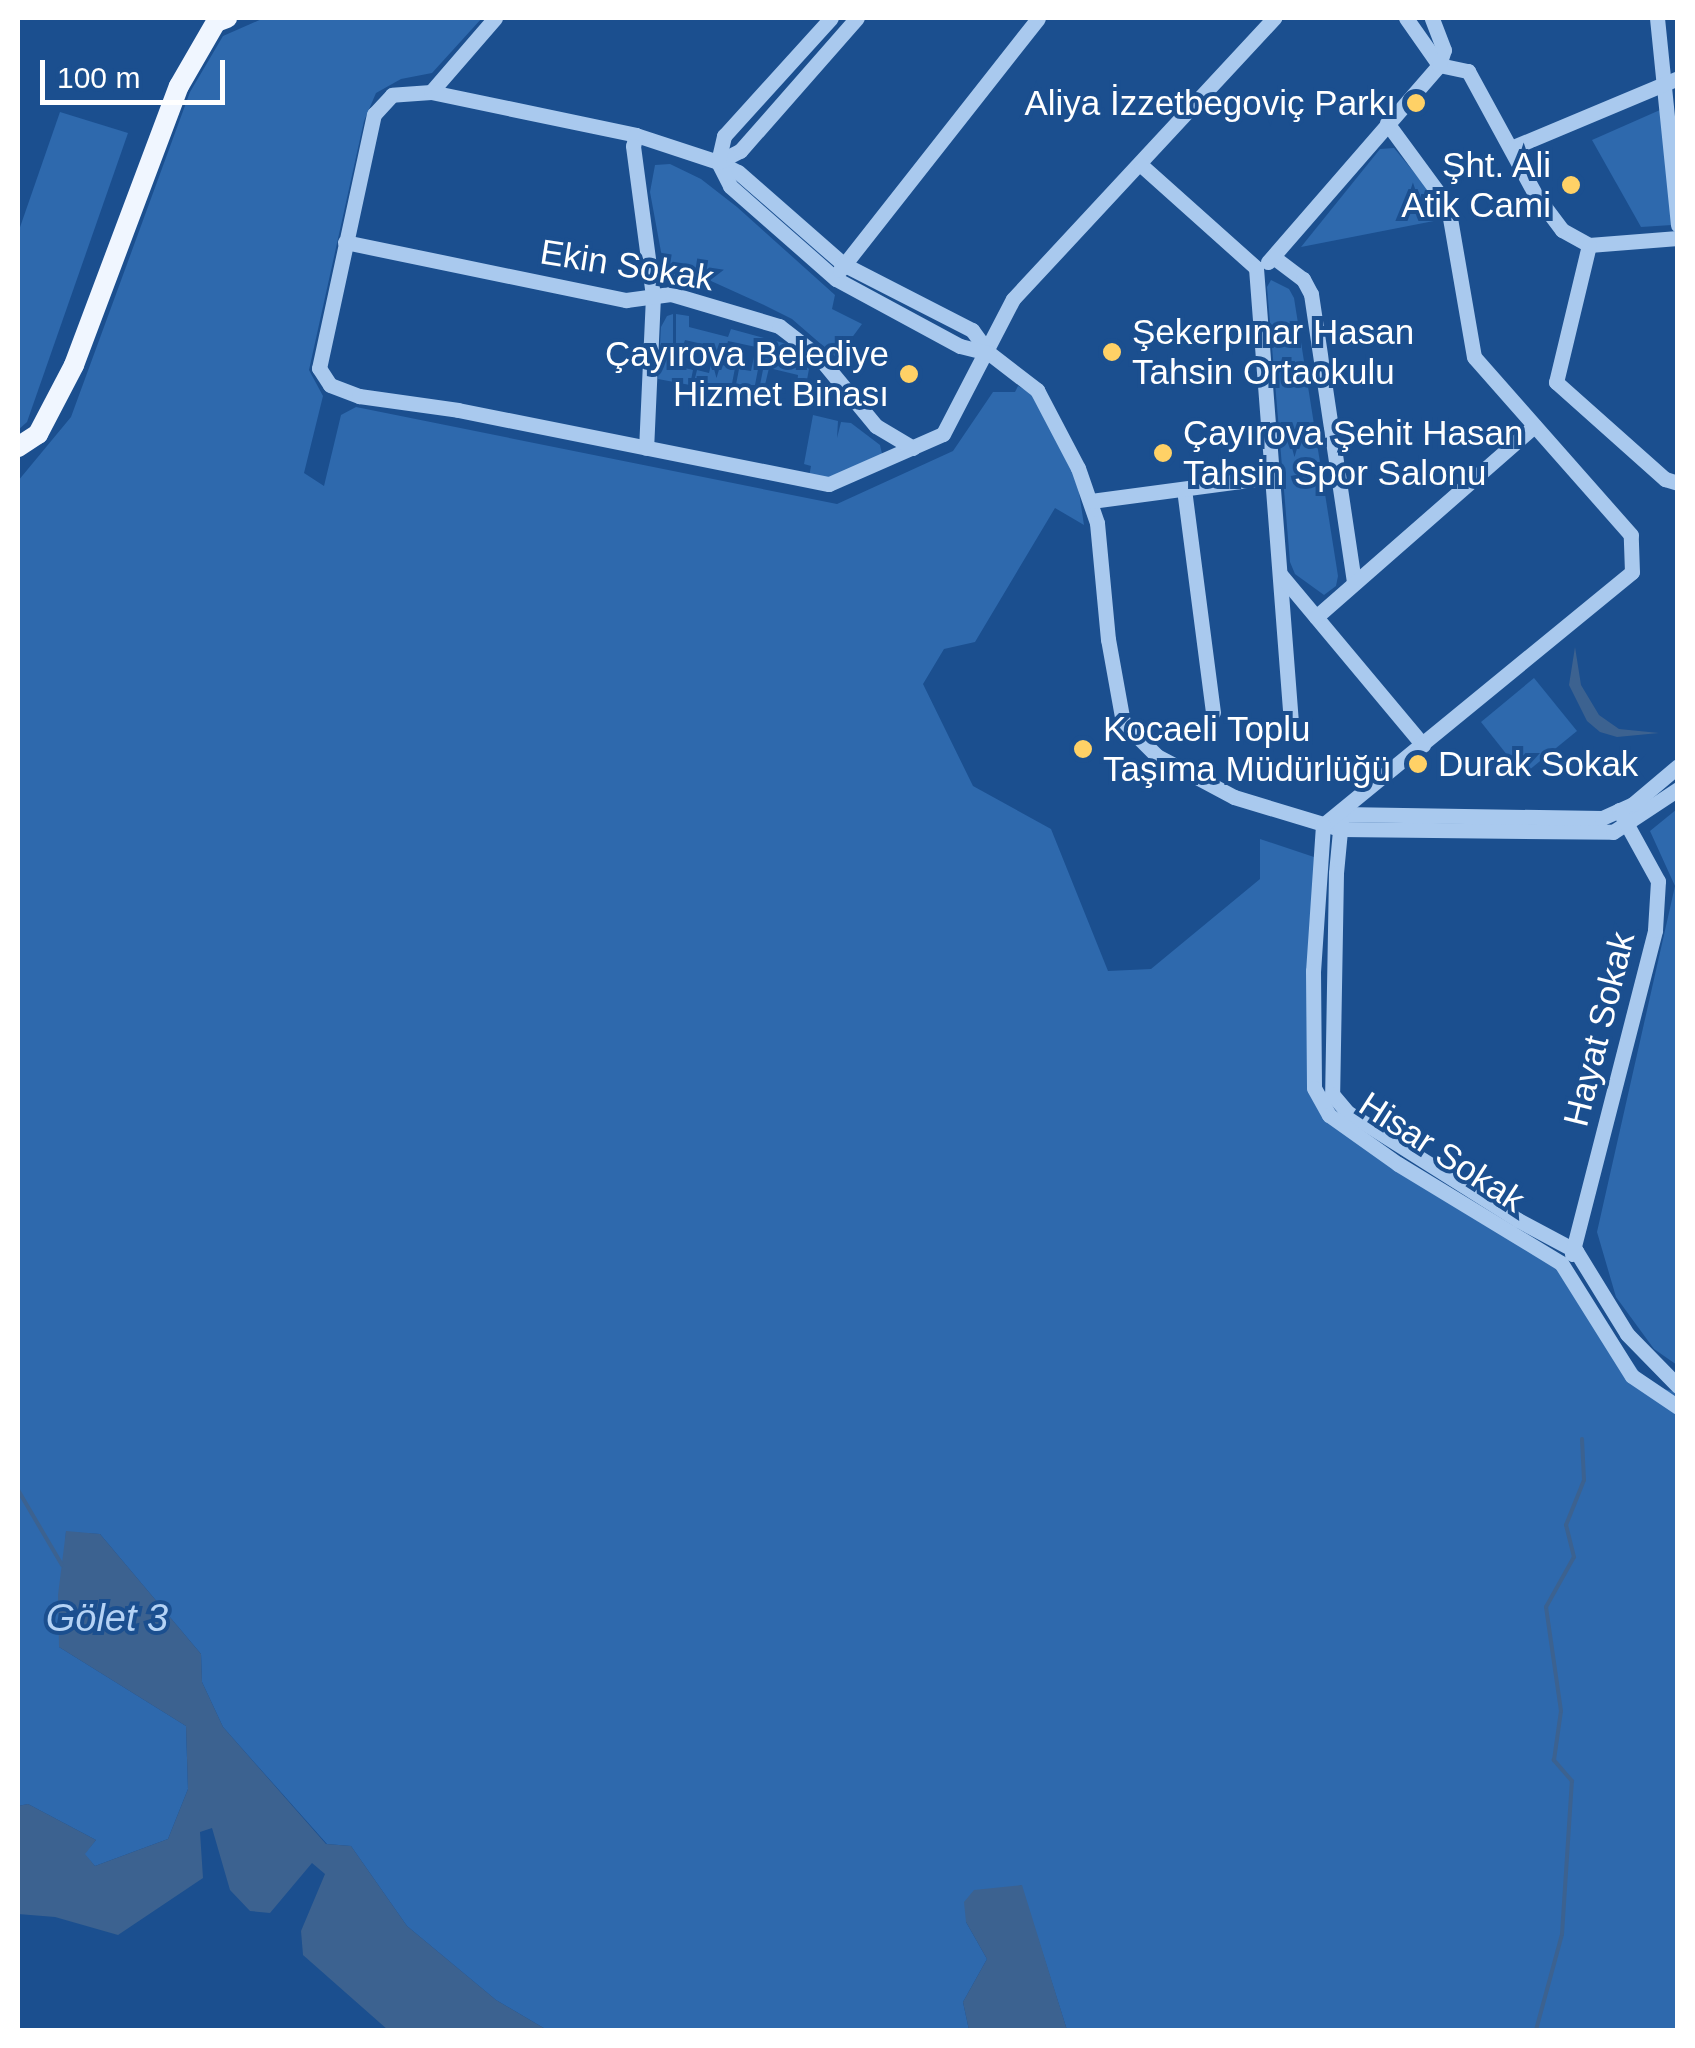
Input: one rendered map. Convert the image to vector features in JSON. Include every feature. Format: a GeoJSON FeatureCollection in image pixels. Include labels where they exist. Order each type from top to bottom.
{"type":"FeatureCollection","features":[{"type":"Feature","properties":{"kind":"main road"},"geometry":{"type":"LineString","coordinates":[[18,447],[38,434],[74,365],[116,264],[178,86],[216,22],[226,18]]}},
{"type":"Feature","properties":{"kind":"street"},"geometry":{"type":"LineString","coordinates":[[431,92],[494,18]]}},
{"type":"Feature","properties":{"kind":"street"},"geometry":{"type":"LineString","coordinates":[[831,18],[724,136],[718,162],[730,186],[836,279],[960,346],[989,353]]}},
{"type":"Feature","properties":{"kind":"street"},"geometry":{"type":"LineString","coordinates":[[718,162],[740,151],[857,18]]}},
{"type":"Feature","properties":{"kind":"street"},"geometry":{"type":"LineString","coordinates":[[836,279],[1038,18]]}},
{"type":"Feature","properties":{"kind":"street"},"geometry":{"type":"LineString","coordinates":[[1274,18],[1013,299],[989,353],[943,434],[829,484],[458,410],[360,396],[330,385],[319,368],[374,114],[392,95],[431,92],[636,135],[738,172],[844,264],[972,330],[989,353],[1037,390],[1091,501],[1123,722],[1157,756],[1234,797],[1323,825],[1341,821],[1582,834],[1613,832],[1623,817],[1678,766]]}},
{"type":"Feature","properties":{"kind":"street"},"geometry":{"type":"LineString","coordinates":[[1406,18],[1439,66],[1468,71],[1562,230],[1589,245],[1678,238]]}},
{"type":"Feature","properties":{"kind":"street"},"geometry":{"type":"LineString","coordinates":[[1256,268],[1276,259],[1386,123],[1439,66],[1444,50],[1432,18]]}},
{"type":"Feature","properties":{"kind":"street"},"geometry":{"type":"LineString","coordinates":[[1657,18],[1671,81],[1678,225]]}},
{"type":"Feature","properties":{"kind":"street"},"geometry":{"type":"LineString","coordinates":[[1511,148],[1671,81]]}},
{"type":"Feature","properties":{"kind":"street"},"geometry":{"type":"LineString","coordinates":[[1341,821],[1423,745],[1632,572],[1630,535],[1474,357],[1448,206],[1386,123]]}},
{"type":"Feature","properties":{"kind":"street"},"geometry":{"type":"LineString","coordinates":[[636,135],[632,146],[652,296],[646,448]]}},
{"type":"Feature","properties":{"kind":"street"},"geometry":{"type":"LineString","coordinates":[[1140,165],[1256,268],[1291,726]]}},
{"type":"Feature","properties":{"kind":"street","name":"Ekin Sokak"},"geometry":{"type":"LineString","coordinates":[[345,242],[626,300],[671,294],[779,326],[818,356],[876,426],[913,448]]}},
{"type":"Feature","properties":{"kind":"street"},"geometry":{"type":"LineString","coordinates":[[1589,245],[1556,382],[1665,479],[1678,483]]}},
{"type":"Feature","properties":{"kind":"street"},"geometry":{"type":"LineString","coordinates":[[1276,259],[1304,278],[1312,294],[1354,584]]}},
{"type":"Feature","properties":{"kind":"street"},"geometry":{"type":"LineString","coordinates":[[1316,617],[1534,426]]}},
{"type":"Feature","properties":{"kind":"street"},"geometry":{"type":"LineString","coordinates":[[1091,501],[1272,477]]}},
{"type":"Feature","properties":{"kind":"street"},"geometry":{"type":"LineString","coordinates":[[1184,488],[1213,712]]}},
{"type":"Feature","properties":{"kind":"street"},"geometry":{"type":"LineString","coordinates":[[1280,574],[1423,745]]}},
{"type":"Feature","properties":{"kind":"street"},"geometry":{"type":"LineString","coordinates":[[1623,817],[1678,789]]}},
{"type":"Feature","properties":{"kind":"street","name":"Hayat Sokak"},"geometry":{"type":"LineString","coordinates":[[1576,1250],[1655,930],[1658,881],[1623,817]]}},
{"type":"Feature","properties":{"kind":"street","name":"Hisar Sokak"},"geometry":{"type":"LineString","coordinates":[[1341,821],[1332,1094],[1347,1112],[1518,1220],[1576,1250]]}},
{"type":"Feature","properties":{"kind":"street","name":"Hisar Sokak"},"geometry":{"type":"LineString","coordinates":[[1323,825],[1313,970],[1314,1088],[1329,1114],[1398,1164],[1561,1263],[1632,1376],[1678,1407]]}},
{"type":"Feature","properties":{"kind":"street"},"geometry":{"type":"LineString","coordinates":[[1561,1263],[1576,1250],[1627,1334],[1678,1386]]}},
{"type":"Feature","properties":{"kind":"shaded area"},"geometry":{"type":"Polygon","coordinates":[[[264,18],[482,18],[432,73],[401,79],[376,93],[364,121],[309,370],[323,396],[304,473],[324,486],[341,415],[356,407],[837,504],[953,451],[993,392],[1015,392],[1018,386],[1033,394],[1077,479],[1084,525],[1055,508],[975,642],[944,649],[923,684],[973,786],[1051,829],[1108,971],[1151,969],[1260,879],[1260,839],[1314,857],[1312,1088],[1330,1116],[1564,1265],[1649,1386],[1677,1392],[1677,2030],[1067,2030],[1021,1885],[966,1922],[987,1959],[963,2002],[969,2030],[547,2030],[496,2000],[407,1926],[351,1846],[327,1844],[223,1727],[202,1682],[201,1654],[100,1534],[66,1532],[59,1647],[186,1726],[188,1789],[168,1839],[95,1866],[84,1854],[96,1840],[28,1804],[18,1806],[18,481],[71,417],[190,92],[223,36],[264,18]]]}},
{"type":"Feature","properties":{"kind":"shaded area"},"geometry":{"type":"Polygon","coordinates":[[[1660,110],[1672,225],[1641,227],[1592,140],[1660,110]]]}},
{"type":"Feature","properties":{"kind":"shaded area"},"geometry":{"type":"Polygon","coordinates":[[[60,112],[128,133],[27,422],[18,430],[18,233],[60,112]]]}},
{"type":"Feature","properties":{"kind":"shaded area"},"geometry":{"type":"Polygon","coordinates":[[[1394,148],[1432,194],[1439,220],[1301,247],[1380,149],[1394,148]]]}},
{"type":"Feature","properties":{"kind":"shaded area"},"geometry":{"type":"Polygon","coordinates":[[[670,164],[701,179],[737,207],[835,295],[832,309],[862,324],[837,358],[792,319],[764,305],[700,276],[688,283],[666,279],[650,192],[655,165],[670,164]]]}},
{"type":"Feature","properties":{"kind":"shaded area"},"geometry":{"type":"Polygon","coordinates":[[[1271,280],[1289,289],[1294,298],[1338,576],[1336,586],[1324,595],[1295,574],[1290,562],[1267,287],[1271,280]]]}},
{"type":"Feature","properties":{"kind":"shaded area"},"geometry":{"type":"Polygon","coordinates":[[[673,314],[673,365],[693,370],[690,385],[658,379],[661,327],[667,316],[673,314]]]}},
{"type":"Feature","properties":{"kind":"shaded area"},"geometry":{"type":"Polygon","coordinates":[[[676,314],[689,316],[689,327],[728,337],[731,329],[764,338],[755,385],[749,385],[747,397],[734,395],[739,369],[751,371],[756,347],[728,341],[722,365],[735,368],[730,394],[693,386],[697,370],[709,373],[715,347],[685,340],[683,346],[676,344],[676,314]]]}},
{"type":"Feature","properties":{"kind":"shaded area"},"geometry":{"type":"Polygon","coordinates":[[[769,339],[794,346],[809,369],[806,385],[796,395],[798,375],[769,368],[764,389],[777,393],[775,402],[752,398],[753,389],[759,390],[769,339]]]}},
{"type":"Feature","properties":{"kind":"shaded area"},"geometry":{"type":"Polygon","coordinates":[[[813,415],[838,421],[837,438],[841,422],[851,423],[880,445],[883,458],[836,479],[809,477],[811,466],[804,464],[813,415]]]}},
{"type":"Feature","properties":{"kind":"shaded area"},"geometry":{"type":"Polygon","coordinates":[[[1534,678],[1577,731],[1523,775],[1481,722],[1534,678]]]}},
{"type":"Feature","properties":{"kind":"shaded area"},"geometry":{"type":"Polygon","coordinates":[[[1677,809],[1677,1365],[1654,1349],[1616,1297],[1597,1232],[1675,886],[1650,831],[1677,809]]]}},
{"type":"Feature","properties":{"kind":"water"},"geometry":{"type":"Polygon","coordinates":[[[1575,647],[1581,685],[1599,715],[1619,729],[1659,733],[1617,737],[1600,732],[1587,721],[1569,685],[1575,647]]]}},
{"type":"Feature","properties":{"kind":"water","name":"Gölet 3"},"geometry":{"type":"Polygon","coordinates":[[[66,1531],[100,1534],[201,1654],[202,1682],[223,1727],[326,1844],[351,1846],[407,1926],[496,2000],[547,2030],[388,2030],[303,1955],[301,1931],[325,1874],[312,1863],[270,1913],[250,1911],[230,1890],[212,1828],[200,1832],[203,1878],[118,1935],[55,1917],[18,1914],[18,1806],[28,1804],[96,1840],[85,1854],[95,1866],[168,1839],[188,1789],[186,1726],[59,1647],[58,1595],[66,1531]]]}},
{"type":"Feature","properties":{"kind":"water"},"geometry":{"type":"Polygon","coordinates":[[[1022,1885],[1067,2030],[969,2030],[963,2002],[987,1959],[966,1922],[964,1902],[974,1890],[1022,1885]]]}},
{"type":"Feature","properties":{"kind":"waterway"},"geometry":{"type":"LineString","coordinates":[[1536,2030],[1562,1934],[1572,1781],[1554,1760],[1561,1711],[1546,1607],[1574,1557],[1566,1525],[1584,1480],[1582,1439]]}},
{"type":"Feature","properties":{"kind":"waterway"},"geometry":{"type":"LineString","coordinates":[[18,1490],[62,1565]]}},
{"type":"Feature","properties":{"kind":"place","name":"Aliya İzzetbegoviç Parkı"},"geometry":{"type":"Point","coordinates":[1416,103]}},
{"type":"Feature","properties":{"kind":"place","name":"Şht. Ali Atik Cami"},"geometry":{"type":"Point","coordinates":[1571,185]}},
{"type":"Feature","properties":{"kind":"place","name":"Şekerpınar Hasan Tahsin Ortaokulu"},"geometry":{"type":"Point","coordinates":[1112,352]}},
{"type":"Feature","properties":{"kind":"place","name":"Çayırova Belediye Hizmet Binası"},"geometry":{"type":"Point","coordinates":[909,374]}},
{"type":"Feature","properties":{"kind":"place","name":"Çayırova Şehit Hasan Tahsin Spor Salonu"},"geometry":{"type":"Point","coordinates":[1163,453]}},
{"type":"Feature","properties":{"kind":"place","name":"Kocaeli Toplu Taşıma Müdürlüğü"},"geometry":{"type":"Point","coordinates":[1083,749]}},
{"type":"Feature","properties":{"kind":"place","name":"Durak Sokak"},"geometry":{"type":"Point","coordinates":[1418,764]}}]}
